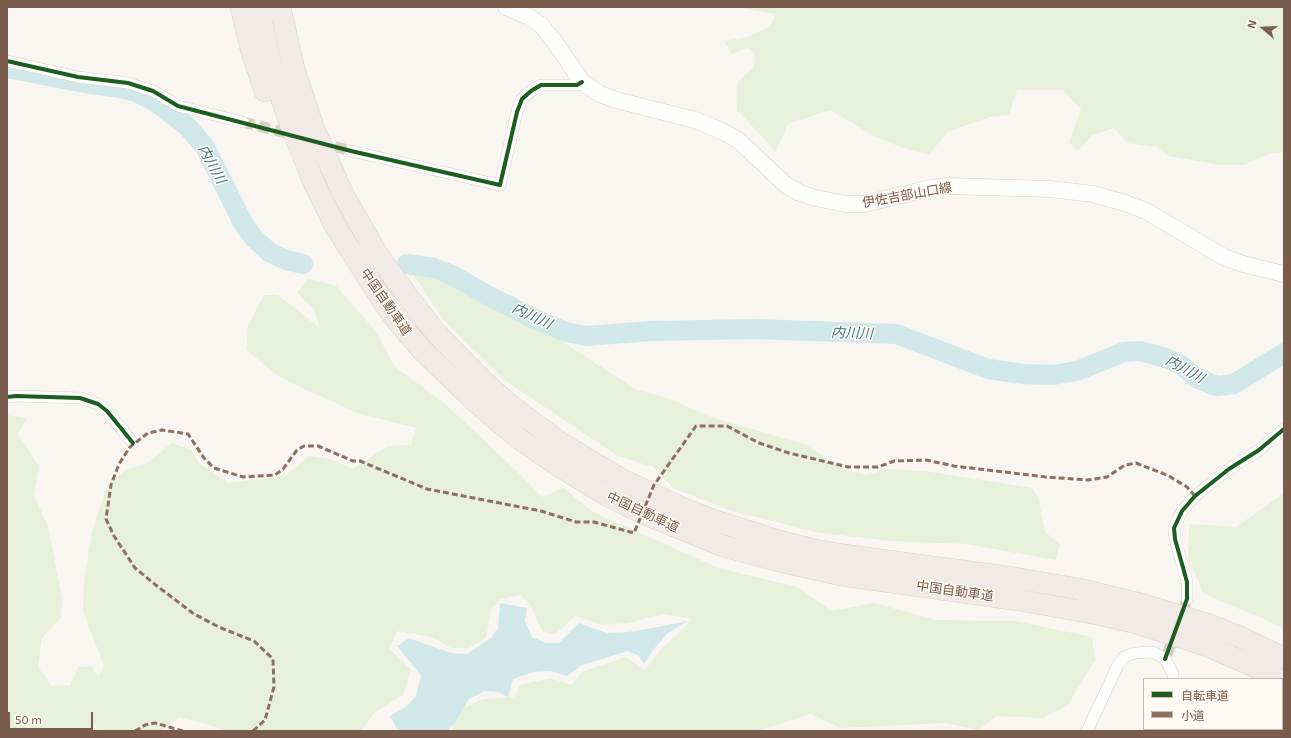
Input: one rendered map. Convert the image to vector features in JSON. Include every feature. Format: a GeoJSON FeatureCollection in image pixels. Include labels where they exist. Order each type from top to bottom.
{"type":"FeatureCollection","features":[{"type":"Feature","properties":{"kind":"highway"},"geometry":{"type":"LineString","coordinates":[[242,7],[251,49],[267,98],[287,151],[324,223],[386,306]]}},
{"type":"Feature","properties":{"kind":"highway","name":"中国自動車道"},"geometry":{"type":"LineString","coordinates":[[259,7],[273,72],[288,118],[314,183],[335,226],[386,306],[422,350],[490,415],[521,440],[554,463],[608,496],[640,512],[722,546],[774,560],[841,575],[1019,600],[1097,614],[1136,623],[1204,645],[1262,670],[1276,678]]}},
{"type":"Feature","properties":{"kind":"highway","name":"中国自動車道"},"geometry":{"type":"LineString","coordinates":[[280,7],[294,69],[314,129],[342,192],[376,252],[397,282],[441,338],[483,381],[509,404],[561,443],[621,479],[682,508],[713,520],[779,541],[844,555],[1014,578],[1086,591],[1145,605],[1210,625],[1284,658]]}},
{"type":"Feature","properties":{"kind":"main road","name":"伊佐吉部山口線"},"geometry":{"type":"LineString","coordinates":[[506,7],[530,17],[541,25],[554,41],[582,82],[600,94],[616,100],[678,115],[722,131],[738,140],[786,185],[800,193],[815,198],[846,204],[864,204],[931,188],[947,186],[1050,189],[1093,194],[1125,202],[1146,211],[1224,257],[1243,264],[1284,274]]}},
{"type":"Feature","properties":{"kind":"street"},"geometry":{"type":"LineString","coordinates":[[7,61],[14,61],[78,77],[128,83],[153,92],[178,106],[243,122]]}},
{"type":"Feature","properties":{"kind":"street"},"geometry":{"type":"LineString","coordinates":[[351,151],[500,184],[517,112],[522,99],[541,85],[577,85],[582,82]]}},
{"type":"Feature","properties":{"kind":"street"},"geometry":{"type":"LineString","coordinates":[[7,397],[80,398],[98,404],[107,411],[133,443]]}},
{"type":"Feature","properties":{"kind":"street"},"geometry":{"type":"LineString","coordinates":[[1187,600],[1187,582],[1175,539],[1174,528],[1182,511],[1194,496],[1258,450],[1284,429]]}},
{"type":"Feature","properties":{"kind":"street"},"geometry":{"type":"LineString","coordinates":[[1087,731],[1118,665],[1124,657],[1134,653],[1153,652],[1166,657],[1173,674],[1173,678]]}},
{"type":"Feature","properties":{"kind":"green space"},"geometry":{"type":"Polygon","coordinates":[[[1284,7],[1284,152],[1271,153],[1244,165],[1220,165],[1168,156],[1156,147],[1127,143],[1114,128],[1093,135],[1078,151],[1069,142],[1081,109],[1063,90],[1017,90],[1009,115],[990,117],[947,132],[929,155],[903,148],[874,136],[830,110],[788,124],[776,152],[737,110],[738,82],[754,67],[755,53],[748,48],[732,54],[724,41],[748,37],[769,27],[776,14],[740,8],[1284,7]]]}},
{"type":"Feature","properties":{"kind":"green space"},"geometry":{"type":"Polygon","coordinates":[[[429,272],[554,336],[635,389],[670,399],[708,416],[804,444],[848,471],[866,475],[888,469],[925,471],[1032,488],[1038,497],[1045,532],[1060,544],[1056,560],[966,544],[889,541],[815,532],[733,511],[673,488],[653,467],[618,456],[506,381],[443,319],[413,274],[429,272]]]}},
{"type":"Feature","properties":{"kind":"green space"},"geometry":{"type":"Polygon","coordinates":[[[308,278],[336,286],[375,330],[395,367],[443,402],[520,474],[542,497],[563,488],[593,512],[718,568],[798,587],[831,611],[874,603],[936,620],[1015,621],[1092,637],[1095,660],[1067,706],[1043,718],[997,716],[979,730],[945,723],[840,728],[811,714],[757,731],[451,731],[461,709],[484,699],[514,697],[520,685],[550,678],[572,685],[582,672],[625,657],[645,670],[660,650],[692,619],[663,614],[629,623],[601,625],[576,616],[555,634],[542,631],[532,607],[521,595],[501,599],[491,608],[486,638],[469,648],[451,648],[431,637],[398,631],[389,648],[411,670],[403,695],[374,713],[361,731],[226,731],[179,717],[160,731],[97,731],[96,725],[93,731],[7,731],[7,415],[27,418],[18,434],[39,466],[34,496],[48,526],[62,598],[61,618],[42,638],[38,667],[52,686],[70,685],[78,667],[91,666],[98,677],[104,666],[83,611],[84,582],[92,531],[108,483],[128,469],[146,464],[172,443],[191,450],[199,463],[228,483],[285,476],[309,456],[330,459],[353,469],[388,446],[411,445],[416,428],[357,413],[281,378],[246,350],[248,326],[264,295],[278,295],[320,328],[314,309],[297,293],[308,278]]]}},
{"type":"Feature","properties":{"kind":"green space"},"geometry":{"type":"Polygon","coordinates":[[[1284,493],[1284,629],[1204,594],[1188,559],[1189,524],[1236,527],[1284,493]]]}},
{"type":"Feature","properties":{"kind":"water"},"geometry":{"type":"Polygon","coordinates":[[[500,603],[527,608],[525,621],[532,637],[546,643],[559,643],[579,623],[608,633],[628,632],[687,621],[667,634],[653,650],[644,664],[639,656],[628,651],[582,665],[567,676],[550,671],[534,672],[513,679],[508,697],[498,692],[485,691],[469,699],[454,724],[447,731],[398,731],[390,716],[407,706],[416,696],[421,675],[397,646],[409,638],[451,653],[467,654],[491,638],[498,628],[500,603]]]}},
{"type":"Feature","properties":{"kind":"waterway","name":"内川川"},"geometry":{"type":"LineString","coordinates":[[7,68],[84,83],[120,88],[136,92],[157,103],[187,126],[205,147],[244,225],[254,238],[269,252],[286,260],[303,264]]}},
{"type":"Feature","properties":{"kind":"waterway","name":"内川川"},"geometry":{"type":"LineString","coordinates":[[407,264],[434,268],[450,274],[487,295],[533,318],[566,332],[586,336],[652,331],[755,329],[896,334],[988,369],[1023,374],[1053,375],[1077,371],[1124,352],[1140,351],[1166,358],[1181,365],[1198,379],[1217,386],[1234,384],[1284,353]]}},
{"type":"Feature","properties":{"kind":"tunnel"},"geometry":{"type":"LineString","coordinates":[[243,122],[297,136]]}},
{"type":"Feature","properties":{"kind":"tunnel"},"geometry":{"type":"LineString","coordinates":[[319,142],[351,151]]}},
{"type":"Feature","properties":{"kind":"tunnel"},"geometry":{"type":"LineString","coordinates":[[1167,655],[1187,599]]}},
{"type":"Feature","properties":{"kind":"marked path"},"geometry":{"type":"LineString","coordinates":[[253,731],[265,720],[274,687],[273,659],[254,641],[221,628],[194,614],[135,568],[114,536],[106,519],[111,485],[119,464],[130,447],[148,433],[162,430],[188,434],[204,458],[214,468],[243,477],[275,475],[283,469],[297,450],[304,446],[318,446],[353,461],[360,461],[427,489],[541,511],[576,522],[594,522],[634,533],[654,485],[696,426],[727,426],[759,443],[789,453],[848,467],[878,467],[894,461],[926,460],[954,466],[1046,477],[1088,480],[1107,477],[1125,465],[1136,463],[1169,476],[1187,487],[1195,496]]}},
{"type":"Feature","properties":{"kind":"marked path"},"geometry":{"type":"LineString","coordinates":[[135,731],[145,725],[155,723],[183,731]]}},
{"type":"Feature","properties":{"kind":"cycle path"},"geometry":{"type":"LineString","coordinates":[[7,61],[78,77],[128,83],[153,91],[178,106],[351,151],[500,185],[517,112],[522,99],[541,85],[577,85],[582,82]]}},
{"type":"Feature","properties":{"kind":"cycle path"},"geometry":{"type":"LineString","coordinates":[[7,397],[80,398],[98,404],[107,411],[133,443]]}},
{"type":"Feature","properties":{"kind":"cycle path"},"geometry":{"type":"LineString","coordinates":[[1165,659],[1187,599],[1187,582],[1175,539],[1174,528],[1182,511],[1195,496],[1229,469],[1259,450],[1284,429]]}}]}
